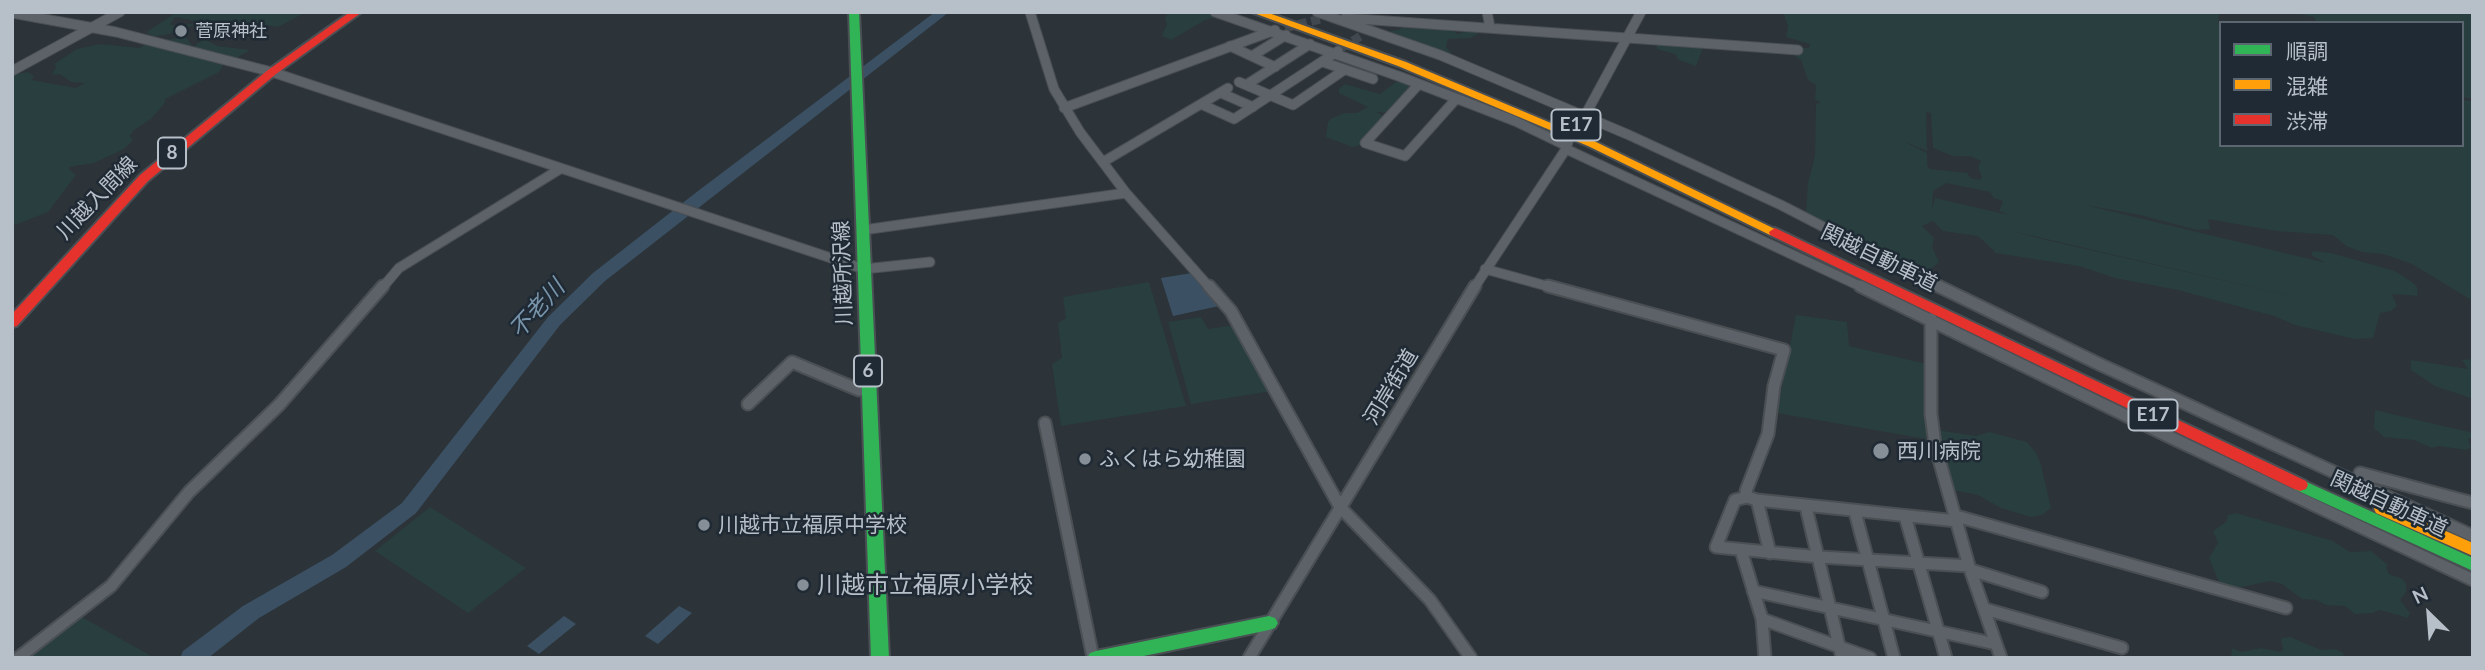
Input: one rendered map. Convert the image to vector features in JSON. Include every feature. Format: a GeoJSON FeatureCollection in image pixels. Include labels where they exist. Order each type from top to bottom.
{"type":"FeatureCollection","features":[{"type":"Feature","properties":{"kind":"main road","name":"川越入間線"},"geometry":{"type":"LineString","coordinates":[[12,323],[144,178],[272,72],[357,12]]}},
{"type":"Feature","properties":{"kind":"main road","name":"川越所沢線"},"geometry":{"type":"LineString","coordinates":[[854,12],[880,658]]}},
{"type":"Feature","properties":{"kind":"main road","name":"関越自動車道"},"geometry":{"type":"LineString","coordinates":[[1256,12],[1470,91],[1604,149],[2265,469],[2473,565]]}},
{"type":"Feature","properties":{"kind":"main road","name":"関越自動車道"},"geometry":{"type":"LineString","coordinates":[[1281,12],[1422,62],[1602,137],[2130,390],[2473,550]]}},
{"type":"Feature","properties":{"kind":"main road"},"geometry":{"type":"LineString","coordinates":[[1094,658],[1269,623]]}},
{"type":"Feature","properties":{"kind":"street"},"geometry":{"type":"LineString","coordinates":[[12,71],[120,12]]}},
{"type":"Feature","properties":{"kind":"street"},"geometry":{"type":"LineString","coordinates":[[1030,12],[1046,71],[1064,108],[1126,193],[1231,310],[1340,507],[1430,600],[1471,658]]}},
{"type":"Feature","properties":{"kind":"street"},"geometry":{"type":"LineString","coordinates":[[1215,12],[1273,31],[1286,31],[1310,44],[1339,50],[1568,145],[2185,444],[2473,580]]}},
{"type":"Feature","properties":{"kind":"street"},"geometry":{"type":"LineString","coordinates":[[1487,12],[1490,27]]}},
{"type":"Feature","properties":{"kind":"street"},"geometry":{"type":"LineString","coordinates":[[1584,118],[1641,12]]}},
{"type":"Feature","properties":{"kind":"street"},"geometry":{"type":"LineString","coordinates":[[12,13],[188,49],[272,72],[821,257],[864,269],[930,261]]}},
{"type":"Feature","properties":{"kind":"street"},"geometry":{"type":"LineString","coordinates":[[1322,16],[1798,50]]}},
{"type":"Feature","properties":{"kind":"street"},"geometry":{"type":"LineString","coordinates":[[1339,19],[1367,32],[1440,55],[1772,201],[2088,359],[2473,536]]}},
{"type":"Feature","properties":{"kind":"street"},"geometry":{"type":"LineString","coordinates":[[1367,32],[1384,21]]}},
{"type":"Feature","properties":{"kind":"street"},"geometry":{"type":"LineString","coordinates":[[1064,108],[1273,31]]}},
{"type":"Feature","properties":{"kind":"street"},"geometry":{"type":"LineString","coordinates":[[1252,56],[1286,31]]}},
{"type":"Feature","properties":{"kind":"street"},"geometry":{"type":"LineString","coordinates":[[1310,44],[1243,84],[1293,105],[1344,70]]}},
{"type":"Feature","properties":{"kind":"street"},"geometry":{"type":"LineString","coordinates":[[1230,46],[1275,67]]}},
{"type":"Feature","properties":{"kind":"street"},"geometry":{"type":"LineString","coordinates":[[1203,105],[1234,119],[1339,50]]}},
{"type":"Feature","properties":{"kind":"street"},"geometry":{"type":"LineString","coordinates":[[1323,62],[1373,79]]}},
{"type":"Feature","properties":{"kind":"street"},"geometry":{"type":"LineString","coordinates":[[1419,84],[1365,143],[1405,156],[1456,99]]}},
{"type":"Feature","properties":{"kind":"street"},"geometry":{"type":"LineString","coordinates":[[1103,163],[1225,91],[1253,107]]}},
{"type":"Feature","properties":{"kind":"street","name":"河岸街道"},"geometry":{"type":"LineString","coordinates":[[1249,658],[1485,269],[1568,145]]}},
{"type":"Feature","properties":{"kind":"street"},"geometry":{"type":"LineString","coordinates":[[18,658],[111,586],[189,492],[279,405],[400,268],[560,169]]}},
{"type":"Feature","properties":{"kind":"street"},"geometry":{"type":"LineString","coordinates":[[863,230],[1126,193]]}},
{"type":"Feature","properties":{"kind":"street"},"geometry":{"type":"LineString","coordinates":[[1485,269],[1784,350],[1774,386],[1768,434],[1746,491],[1752,499],[1770,553]]}},
{"type":"Feature","properties":{"kind":"street"},"geometry":{"type":"LineString","coordinates":[[1931,320],[1931,414],[1935,445],[1970,568],[2001,658]]}},
{"type":"Feature","properties":{"kind":"street"},"geometry":{"type":"LineString","coordinates":[[748,404],[792,362],[859,390],[869,390]]}},
{"type":"Feature","properties":{"kind":"street"},"geometry":{"type":"LineString","coordinates":[[1045,423],[1094,658]]}},
{"type":"Feature","properties":{"kind":"street"},"geometry":{"type":"LineString","coordinates":[[2364,487],[2360,473],[2473,503]]}},
{"type":"Feature","properties":{"kind":"street"},"geometry":{"type":"LineString","coordinates":[[2042,592],[1970,568],[1716,547],[1735,500],[1752,499],[1855,512],[1956,519],[2286,608]]}},
{"type":"Feature","properties":{"kind":"street"},"geometry":{"type":"LineString","coordinates":[[1806,507],[1841,652]]}},
{"type":"Feature","properties":{"kind":"street"},"geometry":{"type":"LineString","coordinates":[[1855,512],[1894,658]]}},
{"type":"Feature","properties":{"kind":"street"},"geometry":{"type":"LineString","coordinates":[[1905,516],[1946,658]]}},
{"type":"Feature","properties":{"kind":"street"},"geometry":{"type":"LineString","coordinates":[[1741,550],[1762,619],[1765,658]]}},
{"type":"Feature","properties":{"kind":"street"},"geometry":{"type":"LineString","coordinates":[[1753,591],[1996,644]]}},
{"type":"Feature","properties":{"kind":"street"},"geometry":{"type":"LineString","coordinates":[[1985,609],[2122,648]]}},
{"type":"Feature","properties":{"kind":"street"},"geometry":{"type":"LineString","coordinates":[[1762,619],[1841,652],[1870,658]]}},
{"type":"Feature","properties":{"kind":"green space"},"geometry":{"type":"Polygon","coordinates":[[[166,12],[306,12],[278,27],[259,24],[247,30],[237,28],[209,39],[208,41],[217,46],[250,50],[233,60],[218,60],[223,65],[219,72],[165,99],[151,119],[134,130],[130,136],[133,140],[124,149],[94,163],[69,167],[76,175],[48,212],[12,226],[12,75],[28,72],[34,76],[32,80],[76,88],[85,83],[71,82],[60,74],[52,75],[56,67],[54,64],[77,49],[100,44],[139,48],[151,42],[186,37],[193,47],[221,26],[175,17],[170,25],[197,24],[151,37],[152,35],[146,33],[173,15],[166,12]]]}},
{"type":"Feature","properties":{"kind":"green space"},"geometry":{"type":"Polygon","coordinates":[[[1168,12],[1209,12],[1219,16],[1205,20],[1171,40],[1162,36],[1168,12]]]}},
{"type":"Feature","properties":{"kind":"green space"},"geometry":{"type":"Polygon","coordinates":[[[1783,12],[2220,12],[2219,147],[2464,147],[2464,100],[2473,101],[2473,301],[2412,264],[2383,254],[2362,252],[2346,246],[2333,235],[2276,231],[2208,219],[2210,229],[2197,230],[2140,215],[2085,205],[2326,263],[2311,255],[2313,251],[2331,253],[2395,271],[2417,287],[2418,296],[2392,294],[2397,306],[2391,311],[2380,313],[2373,338],[2355,339],[2295,325],[2274,316],[2178,290],[2115,278],[2079,266],[1996,253],[1978,236],[1943,231],[1933,221],[1922,226],[1934,238],[1932,247],[1939,262],[1931,269],[1911,269],[1806,214],[1808,183],[1815,156],[1816,104],[1821,102],[1815,100],[1816,85],[1808,80],[1801,60],[1793,54],[1793,48],[1809,48],[1810,44],[1786,37],[1788,26],[1783,12]],[[1926,112],[1927,151],[1901,140],[1927,153],[1927,166],[1930,169],[1968,173],[1970,178],[1980,180],[1982,177],[1978,167],[1981,161],[1970,156],[1953,156],[1933,148],[1931,113],[1926,112]],[[1946,183],[1933,191],[1932,210],[1935,198],[2009,215],[1999,211],[2003,201],[1994,198],[1990,192],[1946,183]],[[2012,231],[2042,239],[2304,299],[2012,231]]]}},
{"type":"Feature","properties":{"kind":"green space"},"geometry":{"type":"Polygon","coordinates":[[[2291,12],[2473,12],[2473,98],[2464,96],[2464,21],[2316,21],[2314,17],[2291,12]]]}},
{"type":"Feature","properties":{"kind":"green space"},"geometry":{"type":"Polygon","coordinates":[[[1407,24],[1452,29],[1457,34],[1464,32],[1462,28],[1478,31],[1478,34],[1470,38],[1448,39],[1446,47],[1454,56],[1379,39],[1407,24]]]}},
{"type":"Feature","properties":{"kind":"green space"},"geometry":{"type":"Polygon","coordinates":[[[1657,44],[1704,45],[1696,66],[1679,60],[1675,54],[1657,49],[1657,44]]]}},
{"type":"Feature","properties":{"kind":"green space"},"geometry":{"type":"Polygon","coordinates":[[[1404,80],[1415,85],[1389,113],[1376,112],[1385,117],[1358,146],[1352,147],[1326,137],[1328,122],[1332,118],[1345,113],[1357,113],[1368,107],[1339,93],[1339,89],[1345,84],[1380,94],[1396,82],[1404,80]]]}},
{"type":"Feature","properties":{"kind":"green space"},"geometry":{"type":"Polygon","coordinates":[[[1149,282],[1186,406],[1061,426],[1052,364],[1062,358],[1058,323],[1066,318],[1063,297],[1149,282]]]}},
{"type":"Feature","properties":{"kind":"green space"},"geometry":{"type":"Polygon","coordinates":[[[1796,315],[1847,322],[1849,346],[1927,364],[1926,439],[1777,413],[1796,315]]]}},
{"type":"Feature","properties":{"kind":"green space"},"geometry":{"type":"Polygon","coordinates":[[[1201,317],[1208,329],[1235,325],[1272,391],[1191,404],[1168,322],[1201,317]]]}},
{"type":"Feature","properties":{"kind":"green space"},"geometry":{"type":"Polygon","coordinates":[[[2473,359],[2473,399],[2435,386],[2411,370],[2411,360],[2468,369],[2462,360],[2473,359]]]}},
{"type":"Feature","properties":{"kind":"green space"},"geometry":{"type":"Polygon","coordinates":[[[2375,410],[2473,433],[2473,438],[2468,439],[2471,448],[2432,448],[2414,440],[2384,437],[2374,428],[2375,410]]]}},
{"type":"Feature","properties":{"kind":"green space"},"geometry":{"type":"Polygon","coordinates":[[[1937,430],[1976,436],[1989,432],[2027,442],[2041,465],[2051,508],[2042,515],[2031,517],[2001,508],[1978,495],[1952,490],[1937,430]]]}},
{"type":"Feature","properties":{"kind":"green space"},"geometry":{"type":"Polygon","coordinates":[[[430,507],[526,568],[468,613],[375,551],[430,507]]]}},
{"type":"Feature","properties":{"kind":"green space"},"geometry":{"type":"Polygon","coordinates":[[[2236,513],[2333,541],[2350,552],[2371,551],[2388,565],[2386,567],[2389,574],[2403,579],[2406,584],[2406,592],[2400,600],[2410,613],[2408,618],[2380,610],[2355,614],[2345,606],[2302,599],[2282,584],[2270,581],[2232,589],[2219,582],[2209,558],[2218,543],[2213,531],[2226,522],[2228,515],[2236,513]]]}},
{"type":"Feature","properties":{"kind":"green space"},"geometry":{"type":"Polygon","coordinates":[[[80,616],[155,658],[23,658],[80,616]]]}},
{"type":"Feature","properties":{"kind":"green space"},"geometry":{"type":"Polygon","coordinates":[[[2290,637],[2321,650],[2335,649],[2344,653],[2343,658],[2231,658],[2232,648],[2242,652],[2261,648],[2280,652],[2283,650],[2281,638],[2290,637]]]}},
{"type":"Feature","properties":{"kind":"water"},"geometry":{"type":"Polygon","coordinates":[[[1192,273],[1219,306],[1173,316],[1161,278],[1192,273]]]}},
{"type":"Feature","properties":{"kind":"water"},"geometry":{"type":"Polygon","coordinates":[[[679,606],[692,613],[658,644],[645,636],[679,606]]]}},
{"type":"Feature","properties":{"kind":"water"},"geometry":{"type":"Polygon","coordinates":[[[564,616],[576,624],[539,654],[527,646],[564,616]]]}},
{"type":"Feature","properties":{"kind":"waterway","name":"不老川"},"geometry":{"type":"LineString","coordinates":[[191,658],[251,612],[339,561],[409,508],[554,321],[599,277],[703,194],[943,12]]}},
{"type":"Feature","properties":{"kind":"tunnel"},"geometry":{"type":"LineString","coordinates":[[1285,28],[1320,19]]}},
{"type":"Feature","properties":{"kind":"tunnel"},"geometry":{"type":"LineString","coordinates":[[1341,48],[1364,34]]}},
{"type":"Feature","properties":{"kind":"tunnel"},"geometry":{"type":"LineString","coordinates":[[1569,139],[1582,121]]}},
{"type":"Feature","properties":{"kind":"traffic: fast"},"geometry":{"type":"LineString","coordinates":[[854,12],[880,658]]}},
{"type":"Feature","properties":{"kind":"traffic: fast"},"geometry":{"type":"LineString","coordinates":[[2300,485],[2473,565]]}},
{"type":"Feature","properties":{"kind":"traffic: fast"},"geometry":{"type":"LineString","coordinates":[[1096,658],[1269,623]]}},
{"type":"Feature","properties":{"kind":"traffic: slow"},"geometry":{"type":"LineString","coordinates":[[1256,12],[1402,64],[1592,144],[1775,232]]}},
{"type":"Feature","properties":{"kind":"traffic: slow"},"geometry":{"type":"LineString","coordinates":[[2382,509],[2473,550]]}},
{"type":"Feature","properties":{"kind":"traffic: jam"},"geometry":{"type":"LineString","coordinates":[[12,323],[144,178],[272,72],[357,12]]}},
{"type":"Feature","properties":{"kind":"traffic: jam"},"geometry":{"type":"LineString","coordinates":[[1775,232],[2300,485]]}},
{"type":"Feature","properties":{"kind":"place","name":"菅原神社"},"geometry":{"type":"Point","coordinates":[181,31]}},
{"type":"Feature","properties":{"kind":"place","name":"西川病院"},"geometry":{"type":"Point","coordinates":[1881,451]}},
{"type":"Feature","properties":{"kind":"place","name":"ふくはら幼稚園"},"geometry":{"type":"Point","coordinates":[1085,459]}},
{"type":"Feature","properties":{"kind":"place","name":"川越市立福原中学校"},"geometry":{"type":"Point","coordinates":[704,525]}},
{"type":"Feature","properties":{"kind":"place","name":"川越市立福原小学校"},"geometry":{"type":"Point","coordinates":[803,585]}}]}
